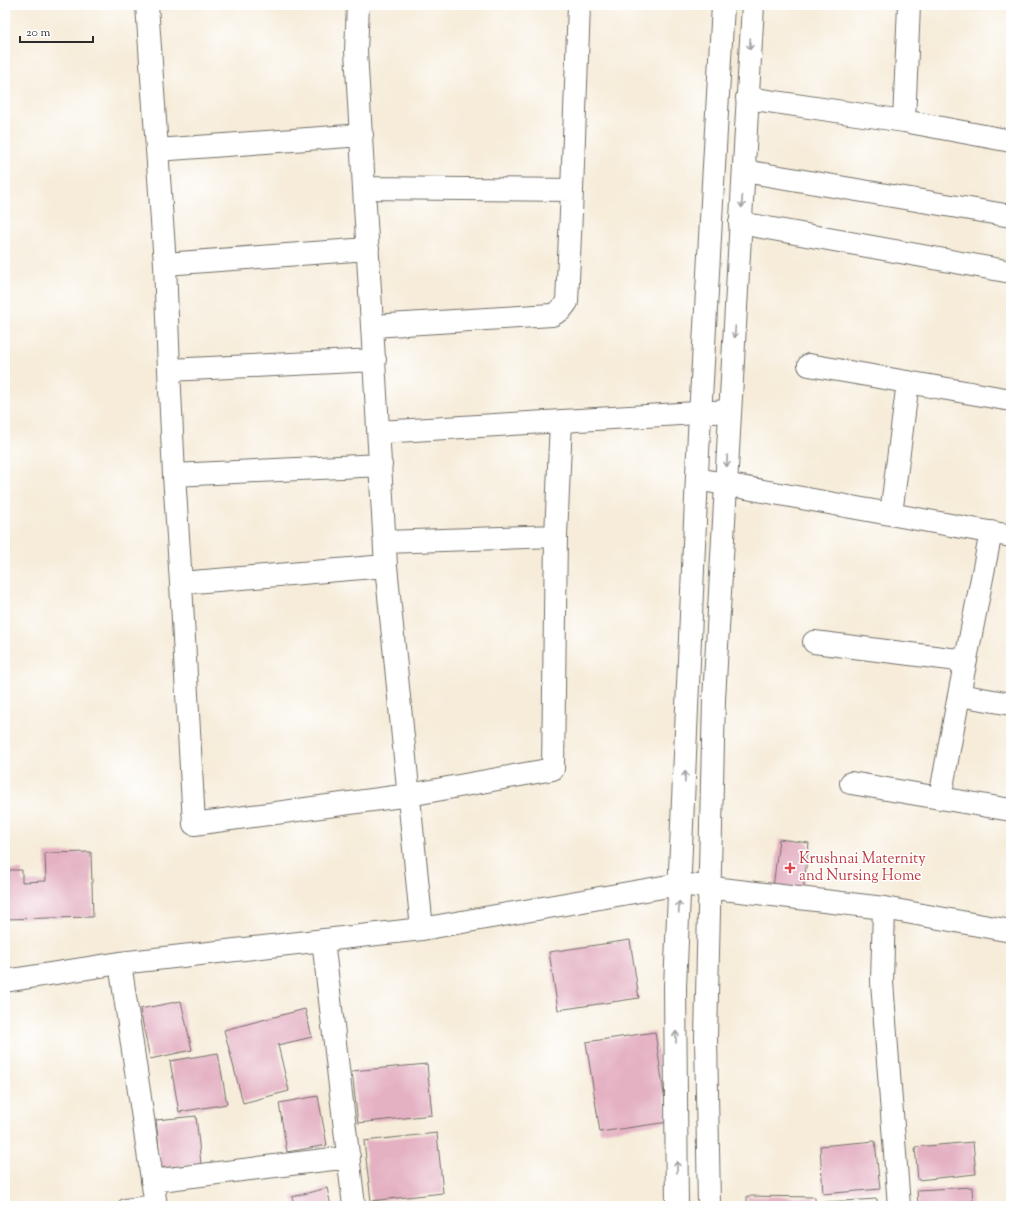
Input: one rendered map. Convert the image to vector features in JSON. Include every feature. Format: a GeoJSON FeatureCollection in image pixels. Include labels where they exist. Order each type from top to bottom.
{"type":"FeatureCollection","features":[{"type":"Feature","properties":{"kind":"street"},"geometry":{"type":"LineString","coordinates":[[147,5],[164,264],[174,475],[194,824],[409,795],[553,769],[556,536],[561,421]]}},
{"type":"Feature","properties":{"kind":"street"},"geometry":{"type":"LineString","coordinates":[[358,5],[356,51],[386,566],[422,929]]}},
{"type":"Feature","properties":{"kind":"street"},"geometry":{"type":"LineString","coordinates":[[373,326],[552,316],[561,310],[567,302],[579,5]]}},
{"type":"Feature","properties":{"kind":"street"},"geometry":{"type":"LineString","coordinates":[[677,1206],[676,987],[700,413],[723,5]]}},
{"type":"Feature","properties":{"kind":"street"},"geometry":{"type":"LineString","coordinates":[[709,1206],[706,1037],[714,699],[752,5]]}},
{"type":"Feature","properties":{"kind":"street"},"geometry":{"type":"LineString","coordinates":[[904,120],[909,5]]}},
{"type":"Feature","properties":{"kind":"street"},"geometry":{"type":"LineString","coordinates":[[748,98],[904,120],[1011,142]]}},
{"type":"Feature","properties":{"kind":"street"},"geometry":{"type":"LineString","coordinates":[[157,150],[362,135]]}},
{"type":"Feature","properties":{"kind":"street"},"geometry":{"type":"LineString","coordinates":[[744,171],[1011,216]]}},
{"type":"Feature","properties":{"kind":"street"},"geometry":{"type":"LineString","coordinates":[[364,188],[572,190]]}},
{"type":"Feature","properties":{"kind":"street"},"geometry":{"type":"LineString","coordinates":[[740,223],[1011,272]]}},
{"type":"Feature","properties":{"kind":"street"},"geometry":{"type":"LineString","coordinates":[[164,264],[368,248]]}},
{"type":"Feature","properties":{"kind":"street"},"geometry":{"type":"LineString","coordinates":[[169,370],[375,360]]}},
{"type":"Feature","properties":{"kind":"street"},"geometry":{"type":"LineString","coordinates":[[809,365],[1011,400]]}},
{"type":"Feature","properties":{"kind":"street"},"geometry":{"type":"LineString","coordinates":[[891,514],[908,382]]}},
{"type":"Feature","properties":{"kind":"street"},"geometry":{"type":"LineString","coordinates":[[379,432],[730,411]]}},
{"type":"Feature","properties":{"kind":"street"},"geometry":{"type":"LineString","coordinates":[[174,475],[381,465]]}},
{"type":"Feature","properties":{"kind":"street"},"geometry":{"type":"LineString","coordinates":[[697,479],[1001,534],[966,661],[940,798]]}},
{"type":"Feature","properties":{"kind":"street"},"geometry":{"type":"LineString","coordinates":[[385,542],[556,536]]}},
{"type":"Feature","properties":{"kind":"street"},"geometry":{"type":"LineString","coordinates":[[181,583],[386,566]]}},
{"type":"Feature","properties":{"kind":"street"},"geometry":{"type":"LineString","coordinates":[[814,642],[966,661]]}},
{"type":"Feature","properties":{"kind":"street"},"geometry":{"type":"LineString","coordinates":[[959,694],[1011,704]]}},
{"type":"Feature","properties":{"kind":"street"},"geometry":{"type":"LineString","coordinates":[[851,783],[1011,810]]}},
{"type":"Feature","properties":{"kind":"street"},"geometry":{"type":"LineString","coordinates":[[5,981],[120,963],[422,929],[680,884],[884,908],[1011,931]]}},
{"type":"Feature","properties":{"kind":"street"},"geometry":{"type":"LineString","coordinates":[[884,908],[882,982],[899,1206]]}},
{"type":"Feature","properties":{"kind":"street"},"geometry":{"type":"LineString","coordinates":[[323,940],[354,1206]]}},
{"type":"Feature","properties":{"kind":"street"},"geometry":{"type":"LineString","coordinates":[[120,963],[156,1204]]}},
{"type":"Feature","properties":{"kind":"street"},"geometry":{"type":"LineString","coordinates":[[152,1181],[349,1157]]}},
{"type":"Feature","properties":{"kind":"lane"},"geometry":{"type":"LineString","coordinates":[[125,1206],[156,1204]]}},
{"type":"Feature","properties":{"kind":"building"},"geometry":{"type":"Polygon","coordinates":[[[779,839],[809,843],[803,891],[773,888],[779,839]]]}},
{"type":"Feature","properties":{"kind":"building"},"geometry":{"type":"Polygon","coordinates":[[[91,852],[93,917],[5,919],[5,870],[22,870],[22,882],[46,881],[45,853],[91,852]]]}},
{"type":"Feature","properties":{"kind":"building"},"geometry":{"type":"Polygon","coordinates":[[[630,940],[639,998],[558,1010],[549,952],[630,940]]]}},
{"type":"Feature","properties":{"kind":"building"},"geometry":{"type":"Polygon","coordinates":[[[181,1001],[192,1050],[150,1059],[140,1009],[181,1001]]]}},
{"type":"Feature","properties":{"kind":"building"},"geometry":{"type":"Polygon","coordinates":[[[305,1009],[312,1037],[278,1045],[289,1091],[243,1103],[224,1030],[305,1009]]]}},
{"type":"Feature","properties":{"kind":"building"},"geometry":{"type":"Polygon","coordinates":[[[655,1032],[668,1122],[600,1132],[586,1042],[655,1032]]]}},
{"type":"Feature","properties":{"kind":"building"},"geometry":{"type":"Polygon","coordinates":[[[218,1053],[227,1104],[179,1112],[170,1061],[218,1053]]]}},
{"type":"Feature","properties":{"kind":"building"},"geometry":{"type":"Polygon","coordinates":[[[427,1064],[432,1115],[358,1123],[352,1071],[427,1064]]]}},
{"type":"Feature","properties":{"kind":"building"},"geometry":{"type":"Polygon","coordinates":[[[318,1096],[327,1145],[287,1152],[279,1103],[318,1096]]]}},
{"type":"Feature","properties":{"kind":"building"},"geometry":{"type":"Polygon","coordinates":[[[196,1116],[201,1164],[161,1168],[156,1120],[196,1116]]]}},
{"type":"Feature","properties":{"kind":"building"},"geometry":{"type":"Polygon","coordinates":[[[437,1133],[443,1193],[371,1201],[364,1141],[437,1133]]]}},
{"type":"Feature","properties":{"kind":"building"},"geometry":{"type":"Polygon","coordinates":[[[875,1141],[880,1189],[823,1194],[820,1146],[875,1141]]]}},
{"type":"Feature","properties":{"kind":"building"},"geometry":{"type":"Polygon","coordinates":[[[973,1142],[976,1174],[918,1180],[915,1147],[973,1142]]]}},
{"type":"Feature","properties":{"kind":"building"},"geometry":{"type":"Polygon","coordinates":[[[972,1187],[973,1206],[918,1206],[917,1190],[972,1187]]]}},
{"type":"Feature","properties":{"kind":"building"},"geometry":{"type":"Polygon","coordinates":[[[327,1188],[331,1206],[295,1206],[292,1197],[327,1188]]]}},
{"type":"Feature","properties":{"kind":"building"},"geometry":{"type":"Polygon","coordinates":[[[747,1196],[815,1197],[815,1206],[747,1206],[747,1196]]]}},
{"type":"Feature","properties":{"kind":"building"},"geometry":{"type":"Polygon","coordinates":[[[877,1199],[878,1206],[827,1206],[826,1202],[877,1199]]]}},
{"type":"Feature","properties":{"kind":"place","name":"Krushnai Maternity and Nursing Home"},"geometry":{"type":"Point","coordinates":[790,868]}}]}
